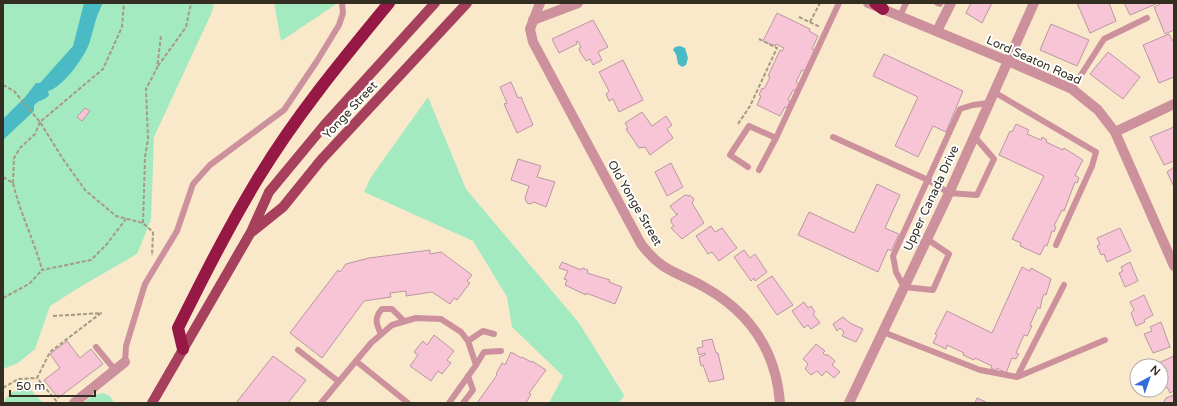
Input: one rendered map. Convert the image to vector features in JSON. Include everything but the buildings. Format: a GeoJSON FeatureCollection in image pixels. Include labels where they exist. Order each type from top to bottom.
{"type":"FeatureCollection","features":[{"type":"Feature","properties":{"kind":"highway"},"geometry":{"type":"LineString","coordinates":[[183,349],[178,328],[230,228],[257,180],[289,131],[322,85],[390,3]]}},
{"type":"Feature","properties":{"kind":"main road","name":"Yonge Street"},"geometry":{"type":"LineString","coordinates":[[152,403],[251,232],[269,192],[327,122],[435,3]]}},
{"type":"Feature","properties":{"kind":"main road","name":"Yonge Street"},"geometry":{"type":"LineString","coordinates":[[251,232],[283,207],[321,160],[467,3]]}},
{"type":"Feature","properties":{"kind":"street","name":"Old Yonge Street"},"geometry":{"type":"LineString","coordinates":[[540,3],[530,29],[533,42],[641,244],[652,258],[662,267],[705,287],[730,303],[751,324],[770,360],[780,403]]}},
{"type":"Feature","properties":{"kind":"street"},"geometry":{"type":"LineString","coordinates":[[533,20],[578,3]]}},
{"type":"Feature","properties":{"kind":"street","name":"Lord Seaton Road"},"geometry":{"type":"LineString","coordinates":[[868,3],[877,5],[1072,90],[1098,110],[1115,132],[1174,266]]}},
{"type":"Feature","properties":{"kind":"street"},"geometry":{"type":"LineString","coordinates":[[937,31],[951,3]]}},
{"type":"Feature","properties":{"kind":"street","name":"Upper Canada Drive"},"geometry":{"type":"LineString","coordinates":[[849,403],[949,193],[1034,3]]}},
{"type":"Feature","properties":{"kind":"street"},"geometry":{"type":"LineString","coordinates":[[1115,132],[1174,104]]}},
{"type":"Feature","properties":{"kind":"street"},"geometry":{"type":"LineString","coordinates":[[74,403],[125,362]]}},
{"type":"Feature","properties":{"kind":"lane"},"geometry":{"type":"LineString","coordinates":[[125,362],[126,346],[145,284],[177,231],[192,184],[210,165],[284,110],[339,25],[343,13],[342,3]]}},
{"type":"Feature","properties":{"kind":"lane"},"geometry":{"type":"LineString","coordinates":[[759,170],[776,138],[839,3]]}},
{"type":"Feature","properties":{"kind":"lane"},"geometry":{"type":"LineString","coordinates":[[900,16],[906,3]]}},
{"type":"Feature","properties":{"kind":"lane"},"geometry":{"type":"LineString","coordinates":[[1072,90],[1104,39],[1148,18]]}},
{"type":"Feature","properties":{"kind":"lane"},"geometry":{"type":"LineString","coordinates":[[994,92],[1096,152],[1092,166],[1056,245]]}},
{"type":"Feature","properties":{"kind":"lane"},"geometry":{"type":"LineString","coordinates":[[927,238],[948,254],[933,290],[904,287],[896,272],[893,256],[960,109],[973,105],[989,103]]}},
{"type":"Feature","properties":{"kind":"lane"},"geometry":{"type":"LineString","coordinates":[[748,167],[730,155],[749,126],[776,138]]}},
{"type":"Feature","properties":{"kind":"lane"},"geometry":{"type":"LineString","coordinates":[[833,137],[928,180],[949,193],[977,195],[994,159],[974,136]]}},
{"type":"Feature","properties":{"kind":"lane"},"geometry":{"type":"LineString","coordinates":[[1017,377],[1064,285]]}},
{"type":"Feature","properties":{"kind":"lane"},"geometry":{"type":"LineString","coordinates":[[381,334],[376,323],[376,316],[382,309],[392,309],[404,322]]}},
{"type":"Feature","properties":{"kind":"lane"},"geometry":{"type":"LineString","coordinates":[[321,403],[371,343],[381,334],[392,325],[416,318],[441,319],[461,332],[468,341],[476,365]]}},
{"type":"Feature","properties":{"kind":"lane"},"geometry":{"type":"LineString","coordinates":[[468,341],[483,331],[494,334]]}},
{"type":"Feature","properties":{"kind":"lane"},"geometry":{"type":"LineString","coordinates":[[883,332],[980,370],[1017,377],[1105,340]]}},
{"type":"Feature","properties":{"kind":"lane"},"geometry":{"type":"LineString","coordinates":[[96,347],[115,370]]}},
{"type":"Feature","properties":{"kind":"lane"},"geometry":{"type":"LineString","coordinates":[[298,350],[338,381]]}},
{"type":"Feature","properties":{"kind":"lane"},"geometry":{"type":"LineString","coordinates":[[449,403],[484,352],[501,351]]}},
{"type":"Feature","properties":{"kind":"lane"},"geometry":{"type":"LineString","coordinates":[[356,361],[399,400],[408,403]]}},
{"type":"Feature","properties":{"kind":"lane"},"geometry":{"type":"LineString","coordinates":[[463,403],[473,390],[468,376]]}},
{"type":"Feature","properties":{"kind":"path"},"geometry":{"type":"LineString","coordinates":[[42,270],[36,247],[22,218],[13,183],[14,158],[35,134],[40,122],[103,69],[122,27],[124,3]]}},
{"type":"Feature","properties":{"kind":"path"},"geometry":{"type":"LineString","coordinates":[[143,224],[145,157],[148,139],[146,89],[157,68],[186,27],[191,3]]}},
{"type":"Feature","properties":{"kind":"path"},"geometry":{"type":"LineString","coordinates":[[810,22],[820,3]]}},
{"type":"Feature","properties":{"kind":"path"},"geometry":{"type":"LineString","coordinates":[[799,17],[827,30]]}},
{"type":"Feature","properties":{"kind":"path"},"geometry":{"type":"LineString","coordinates":[[157,68],[161,36]]}},
{"type":"Feature","properties":{"kind":"path"},"geometry":{"type":"LineString","coordinates":[[738,124],[750,106],[777,48],[759,40]]}},
{"type":"Feature","properties":{"kind":"path"},"geometry":{"type":"LineString","coordinates":[[3,85],[14,91],[40,122],[63,160],[85,190],[116,216],[143,224],[153,232],[152,262]]}},
{"type":"Feature","properties":{"kind":"path"},"geometry":{"type":"LineString","coordinates":[[3,177],[13,183]]}},
{"type":"Feature","properties":{"kind":"path"},"geometry":{"type":"LineString","coordinates":[[3,298],[24,287],[42,270],[92,260],[106,245],[126,219]]}},
{"type":"Feature","properties":{"kind":"path"},"geometry":{"type":"LineString","coordinates":[[37,378],[50,352],[101,313],[53,316]]}},
{"type":"Feature","properties":{"kind":"path"},"geometry":{"type":"LineString","coordinates":[[3,388],[18,379],[37,378]]}},
{"type":"Feature","properties":{"kind":"path"},"geometry":{"type":"LineString","coordinates":[[37,378],[58,403]]}},
{"type":"Feature","properties":{"kind":"green space"},"geometry":{"type":"Polygon","coordinates":[[[3,3],[214,3],[212,12],[154,137],[151,220],[137,254],[50,306],[35,349],[18,363],[3,369],[3,3]]]}},
{"type":"Feature","properties":{"kind":"green space"},"geometry":{"type":"Polygon","coordinates":[[[274,3],[338,3],[281,41],[274,3]]]}},
{"type":"Feature","properties":{"kind":"green space"},"geometry":{"type":"Polygon","coordinates":[[[428,97],[466,189],[579,323],[624,395],[619,403],[549,403],[563,376],[512,327],[507,297],[473,241],[364,192],[371,177],[428,97]]]}},
{"type":"Feature","properties":{"kind":"green space"},"geometry":{"type":"Polygon","coordinates":[[[24,388],[30,389],[43,403],[5,403],[5,400],[10,393],[24,388]]]}},
{"type":"Feature","properties":{"kind":"green space"},"geometry":{"type":"Polygon","coordinates":[[[103,393],[110,396],[113,401],[112,403],[83,403],[94,395],[103,393]]]}},
{"type":"Feature","properties":{"kind":"water"},"geometry":{"type":"Polygon","coordinates":[[[84,3],[103,3],[96,19],[89,44],[82,57],[66,79],[54,89],[48,91],[49,95],[37,102],[34,106],[34,111],[3,140],[3,119],[26,96],[36,83],[40,83],[73,46],[84,3]]]}},
{"type":"Feature","properties":{"kind":"water"},"geometry":{"type":"Polygon","coordinates":[[[680,46],[685,48],[688,58],[686,65],[682,67],[678,64],[676,54],[673,50],[675,47],[680,46]]]}}]}
